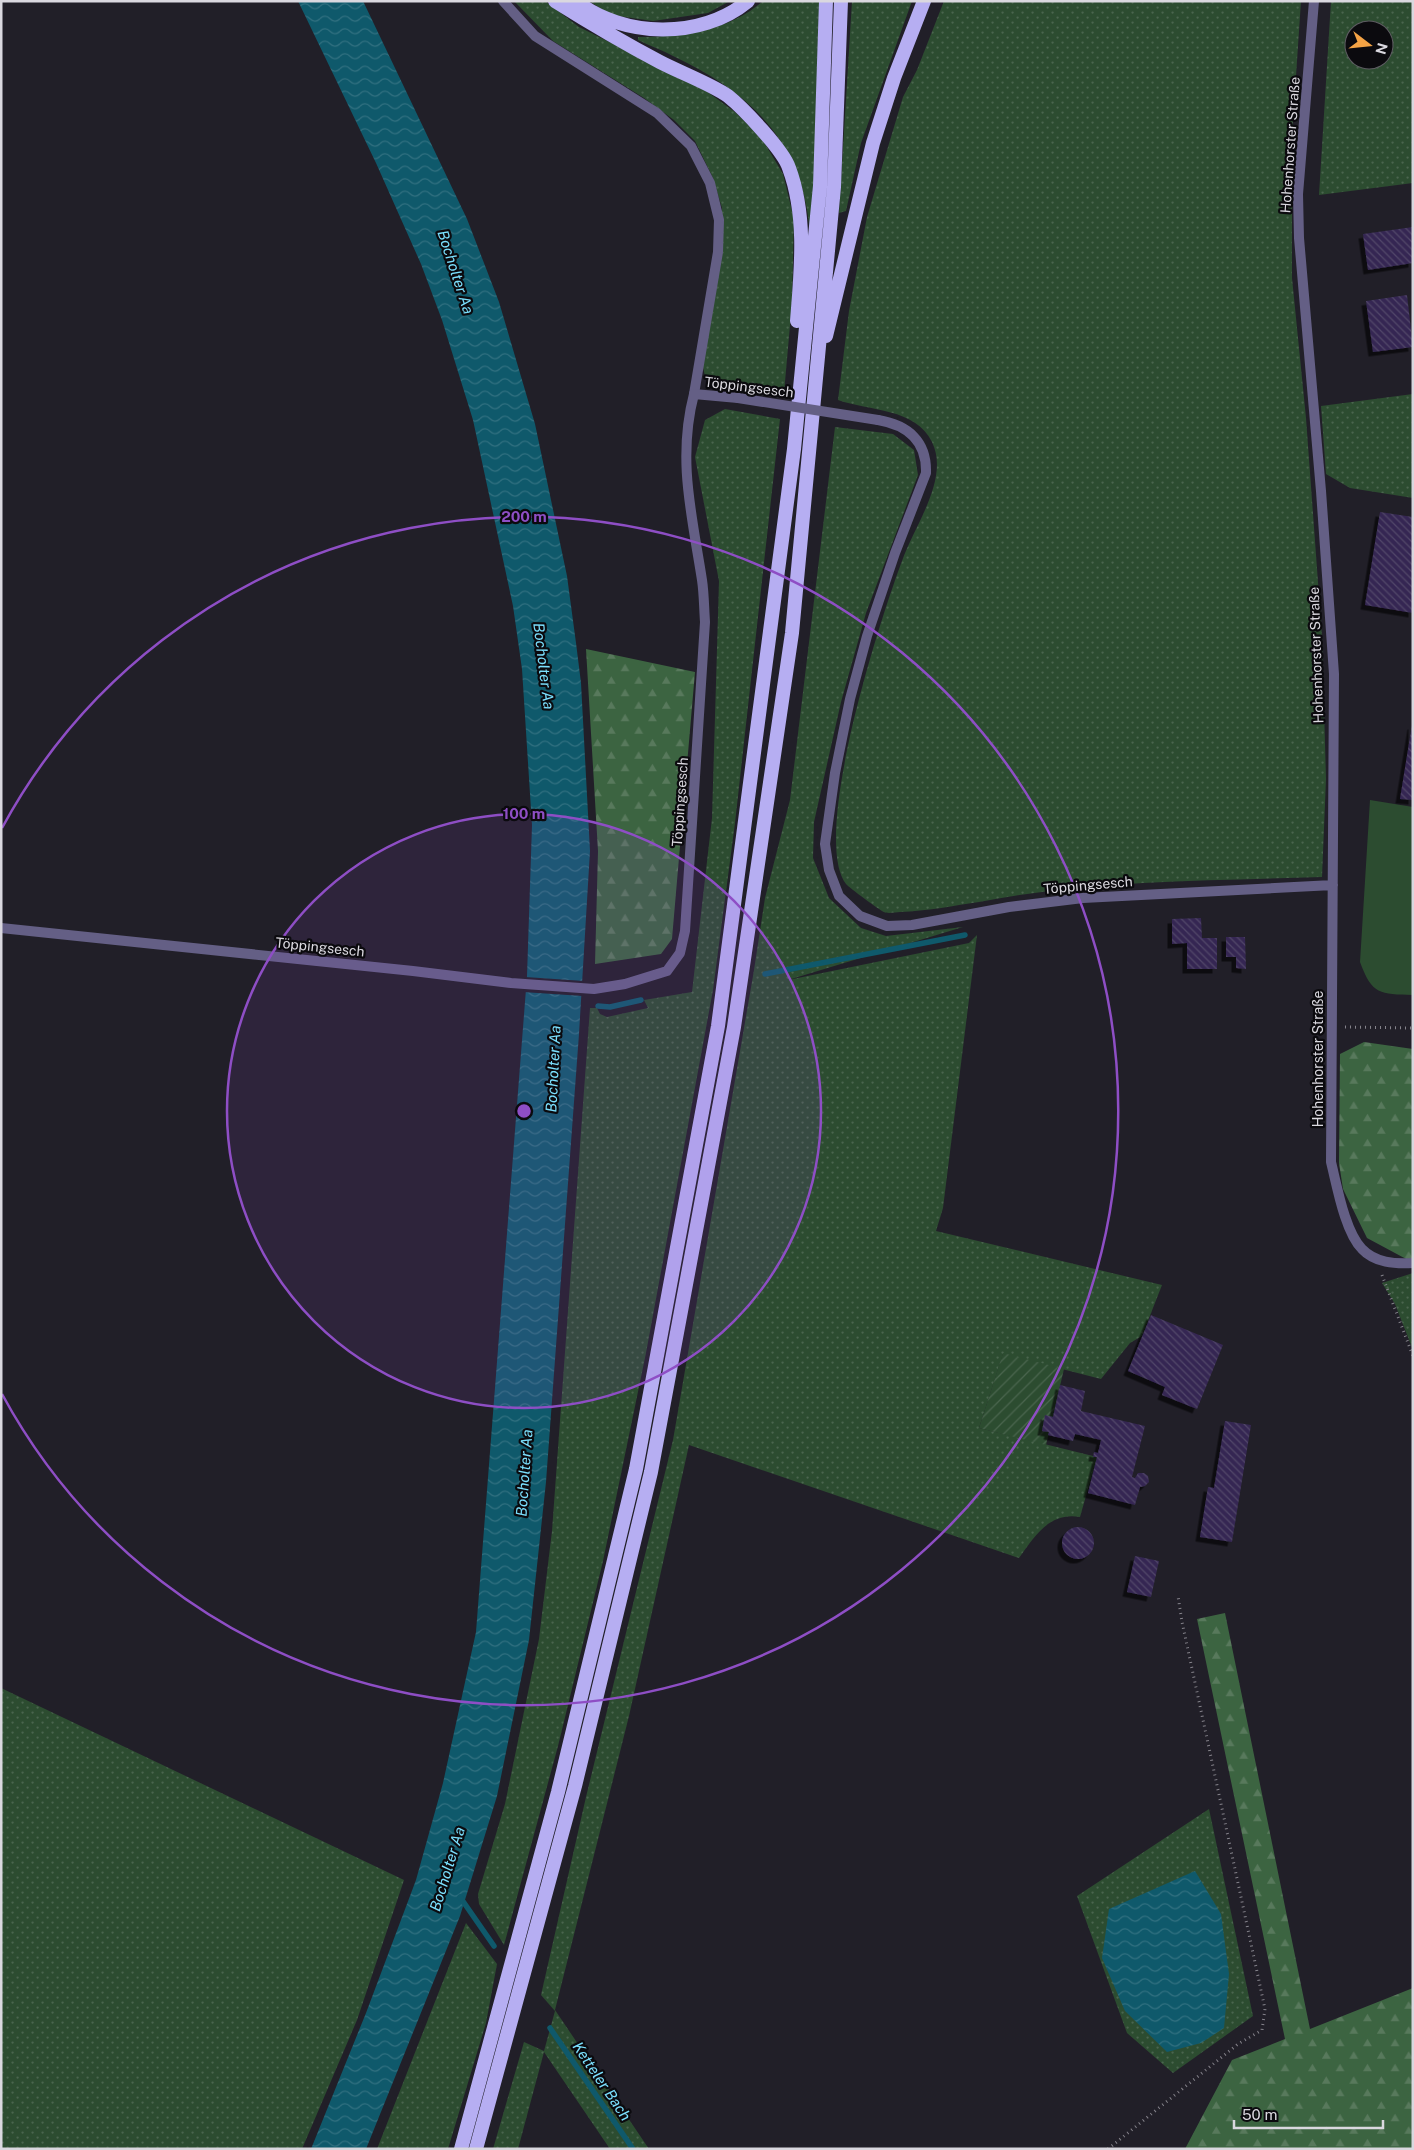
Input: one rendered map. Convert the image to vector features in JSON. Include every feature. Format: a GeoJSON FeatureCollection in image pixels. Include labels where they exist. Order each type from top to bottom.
{"type":"FeatureCollection","features":[{"type":"Feature","properties":{"kind":"highway"},"geometry":{"type":"LineString","coordinates":[[555,1],[620,41],[727,96],[761,128],[789,166],[800,216],[801,254],[793,391],[794,449]]}},
{"type":"Feature","properties":{"kind":"highway"},"geometry":{"type":"LineString","coordinates":[[576,1],[584,8],[612,21],[628,26],[655,30],[694,26],[736,11],[748,1]]}},
{"type":"Feature","properties":{"kind":"highway"},"geometry":{"type":"LineString","coordinates":[[461,2149],[558,1792],[636,1469],[718,1026],[794,449],[820,186],[826,1]]}},
{"type":"Feature","properties":{"kind":"highway"},"geometry":{"type":"LineString","coordinates":[[476,2149],[575,1786],[651,1472],[734,1027],[792,633],[834,187],[841,1]]}},
{"type":"Feature","properties":{"kind":"highway"},"geometry":{"type":"LineString","coordinates":[[814,386],[873,143],[894,78],[924,1]]}},
{"type":"Feature","properties":{"kind":"street"},"geometry":{"type":"LineString","coordinates":[[503,1],[535,36],[657,113],[691,146],[710,183],[718,220],[718,252],[694,394]]}},
{"type":"Feature","properties":{"kind":"street","name":"Hohenhorster Straße"},"geometry":{"type":"LineString","coordinates":[[1314,1],[1298,203],[1299,238],[1321,491],[1334,674],[1331,1162],[1340,1199],[1353,1236],[1362,1250],[1389,1263],[1413,1263]]}},
{"type":"Feature","properties":{"kind":"street","name":"Töppingsesch"},"geometry":{"type":"LineString","coordinates":[[1,928],[511,983],[594,989],[625,984],[667,971],[680,953],[685,931],[705,622],[703,582],[686,485],[685,456],[688,418],[694,394],[738,398],[878,420],[901,426],[913,435],[922,448],[926,460],[926,472],[895,553],[867,636],[850,699],[837,764],[825,844],[829,870],[839,896],[860,916],[888,926],[912,925],[1009,907],[1083,898],[1333,885]]}},
{"type":"Feature","properties":{"kind":"path"},"geometry":{"type":"LineString","coordinates":[[1332,1027],[1413,1028]]}},
{"type":"Feature","properties":{"kind":"path"},"geometry":{"type":"LineString","coordinates":[[1376,1258],[1413,1356]]}},
{"type":"Feature","properties":{"kind":"path"},"geometry":{"type":"LineString","coordinates":[[1108,2149],[1238,2044],[1262,2030],[1265,2009],[1178,1596]]}},
{"type":"Feature","properties":{"kind":"green space"},"geometry":{"type":"Polygon","coordinates":[[[514,1],[545,1],[579,27],[702,88],[735,112],[761,137],[783,174],[794,219],[792,303],[784,393],[737,384],[735,389],[718,384],[705,376],[702,363],[722,247],[722,208],[713,178],[695,141],[674,120],[644,98],[553,41],[514,1]]]}},
{"type":"Feature","properties":{"kind":"green space"},"geometry":{"type":"Polygon","coordinates":[[[589,1],[730,1],[708,13],[653,21],[611,15],[589,1]]]}},
{"type":"Feature","properties":{"kind":"green space"},"geometry":{"type":"Polygon","coordinates":[[[763,1],[821,1],[817,160],[810,233],[805,201],[797,173],[785,147],[769,125],[750,105],[727,87],[702,71],[638,40],[638,37],[687,34],[720,26],[750,11],[763,1]]]}},
{"type":"Feature","properties":{"kind":"green space"},"geometry":{"type":"Polygon","coordinates":[[[852,1],[912,1],[861,143],[846,211],[839,213],[852,1]]]}},
{"type":"Feature","properties":{"kind":"green space"},"geometry":{"type":"Polygon","coordinates":[[[944,1],[1301,1],[1292,136],[1292,278],[1306,418],[1322,637],[1326,779],[1322,877],[1106,885],[890,913],[882,911],[846,884],[837,859],[837,821],[842,775],[879,628],[907,547],[934,487],[937,471],[936,456],[932,442],[925,431],[915,423],[891,412],[838,400],[849,311],[867,217],[903,97],[917,70],[944,1]]]}},
{"type":"Feature","properties":{"kind":"green space"},"geometry":{"type":"Polygon","coordinates":[[[1331,1],[1413,1],[1413,183],[1319,195],[1331,1]]]}},
{"type":"Feature","properties":{"kind":"green space"},"geometry":{"type":"Polygon","coordinates":[[[1413,394],[1413,498],[1350,488],[1326,474],[1321,406],[1413,394]]]}},
{"type":"Feature","properties":{"kind":"green space"},"geometry":{"type":"Polygon","coordinates":[[[725,409],[780,419],[735,823],[713,990],[646,1353],[603,1561],[558,1746],[504,1945],[479,1904],[478,1894],[505,1804],[539,1639],[552,1531],[590,1008],[597,1008],[600,1014],[607,1017],[648,1008],[644,1000],[692,992],[712,818],[719,581],[695,457],[705,420],[725,409]]]}},
{"type":"Feature","properties":{"kind":"green space"},"geometry":{"type":"Polygon","coordinates":[[[835,427],[893,434],[914,450],[918,475],[866,613],[841,702],[814,822],[813,858],[829,898],[861,928],[886,936],[963,927],[788,980],[969,943],[977,935],[943,1208],[936,1231],[1162,1285],[1142,1336],[1130,1343],[1101,1379],[1003,1354],[979,1428],[1097,1457],[1080,1517],[1069,1516],[1051,1522],[1037,1534],[1019,1558],[689,1445],[629,1716],[555,2010],[649,2149],[610,2149],[544,2052],[518,2149],[493,2149],[524,2042],[544,2051],[555,2011],[541,1995],[586,1797],[673,1440],[765,898],[790,800],[835,427]]]}},
{"type":"Feature","properties":{"kind":"green space"},"geometry":{"type":"Polygon","coordinates":[[[586,649],[695,672],[672,939],[661,954],[595,964],[598,851],[586,649]]]}},
{"type":"Feature","properties":{"kind":"green space"},"geometry":{"type":"Polygon","coordinates":[[[1370,800],[1413,807],[1413,995],[1379,991],[1369,981],[1360,962],[1370,800]]]}},
{"type":"Feature","properties":{"kind":"green space"},"geometry":{"type":"Polygon","coordinates":[[[1364,1042],[1413,1049],[1413,1259],[1408,1260],[1367,1238],[1343,1189],[1339,1163],[1340,1054],[1364,1042]]]}},
{"type":"Feature","properties":{"kind":"green space"},"geometry":{"type":"Polygon","coordinates":[[[1413,1273],[1413,1350],[1395,1304],[1382,1283],[1413,1273]]]}},
{"type":"Feature","properties":{"kind":"green space"},"geometry":{"type":"Polygon","coordinates":[[[1003,1353],[1064,1369],[1046,1445],[979,1428],[1003,1353]]]}},
{"type":"Feature","properties":{"kind":"green space"},"geometry":{"type":"Polygon","coordinates":[[[1225,1613],[1310,2029],[1413,1988],[1413,2149],[1185,2149],[1232,2060],[1285,2039],[1197,1619],[1225,1613]]]}},
{"type":"Feature","properties":{"kind":"green space"},"geometry":{"type":"Polygon","coordinates":[[[1,1688],[404,1880],[357,2020],[302,2149],[1,2149],[1,1688]]]}},
{"type":"Feature","properties":{"kind":"green space"},"geometry":{"type":"Polygon","coordinates":[[[1209,1809],[1253,2016],[1173,2073],[1127,2033],[1077,1896],[1209,1809]]]}},
{"type":"Feature","properties":{"kind":"green space"},"geometry":{"type":"Polygon","coordinates":[[[466,1923],[497,1964],[486,2023],[448,2149],[377,2149],[466,1923]]]}},
{"type":"Feature","properties":{"kind":"water","name":"Bocholter Aa"},"geometry":{"type":"Polygon","coordinates":[[[298,1],[363,1],[467,219],[499,302],[535,424],[567,576],[581,683],[590,851],[579,1034],[546,1482],[529,1640],[497,1796],[460,1916],[366,2149],[311,2149],[366,2013],[416,1880],[443,1783],[476,1632],[527,976],[532,825],[522,669],[513,606],[473,420],[442,320],[421,264],[376,163],[298,1]]]}},
{"type":"Feature","properties":{"kind":"water"},"geometry":{"type":"Polygon","coordinates":[[[1195,1871],[1221,1914],[1229,1974],[1224,2028],[1201,2043],[1167,2052],[1125,2011],[1102,1958],[1109,1909],[1195,1871]]]}},
{"type":"Feature","properties":{"kind":"pier"},"geometry":{"type":"Polygon","coordinates":[[[525,977],[584,981],[583,996],[523,992],[525,977]]]}},
{"type":"Feature","properties":{"kind":"building"},"geometry":{"type":"Polygon","coordinates":[[[1413,227],[1413,263],[1368,270],[1363,234],[1413,227]]]}},
{"type":"Feature","properties":{"kind":"building"},"geometry":{"type":"Polygon","coordinates":[[[1407,295],[1413,347],[1373,352],[1366,301],[1407,295]]]}},
{"type":"Feature","properties":{"kind":"building"},"geometry":{"type":"Polygon","coordinates":[[[1380,512],[1413,517],[1413,613],[1365,605],[1380,512]]]}},
{"type":"Feature","properties":{"kind":"building"},"geometry":{"type":"Polygon","coordinates":[[[1413,725],[1413,800],[1400,799],[1413,725]]]}},
{"type":"Feature","properties":{"kind":"building"},"geometry":{"type":"Polygon","coordinates":[[[1201,918],[1202,938],[1217,938],[1217,969],[1187,969],[1187,943],[1172,944],[1172,919],[1201,918]]]}},
{"type":"Feature","properties":{"kind":"building"},"geometry":{"type":"Polygon","coordinates":[[[1226,937],[1245,937],[1246,969],[1236,968],[1236,957],[1226,957],[1226,937]]]}},
{"type":"Feature","properties":{"kind":"building"},"geometry":{"type":"Polygon","coordinates":[[[1151,1315],[1223,1345],[1197,1409],[1162,1395],[1165,1387],[1128,1371],[1151,1315]]]}},
{"type":"Feature","properties":{"kind":"building"},"geometry":{"type":"Polygon","coordinates":[[[1060,1385],[1085,1391],[1081,1411],[1145,1426],[1132,1477],[1135,1478],[1138,1473],[1144,1473],[1148,1476],[1149,1482],[1145,1486],[1140,1487],[1135,1505],[1088,1493],[1097,1457],[1093,1457],[1094,1452],[1098,1453],[1101,1440],[1075,1434],[1073,1441],[1048,1435],[1049,1432],[1042,1431],[1045,1415],[1053,1417],[1060,1385]]]}},
{"type":"Feature","properties":{"kind":"building"},"geometry":{"type":"Polygon","coordinates":[[[1225,1421],[1251,1425],[1232,1542],[1200,1537],[1208,1487],[1214,1488],[1225,1421]]]}},
{"type":"Feature","properties":{"kind":"building"},"geometry":{"type":"Polygon","coordinates":[[[1078,1527],[1084,1528],[1089,1532],[1093,1537],[1093,1549],[1089,1554],[1084,1558],[1078,1559],[1072,1558],[1067,1554],[1063,1549],[1062,1543],[1063,1537],[1067,1532],[1072,1528],[1078,1527]]]}},
{"type":"Feature","properties":{"kind":"building"},"geometry":{"type":"Polygon","coordinates":[[[1135,1556],[1159,1561],[1151,1597],[1127,1592],[1135,1556]]]}},
{"type":"Feature","properties":{"kind":"waterway"},"geometry":{"type":"LineString","coordinates":[[765,974],[965,935]]}},
{"type":"Feature","properties":{"kind":"waterway"},"geometry":{"type":"LineString","coordinates":[[598,1006],[610,1007],[641,1000]]}},
{"type":"Feature","properties":{"kind":"waterway"},"geometry":{"type":"LineString","coordinates":[[460,1897],[494,1946]]}},
{"type":"Feature","properties":{"kind":"waterway","name":"Ketteler Bach"},"geometry":{"type":"LineString","coordinates":[[550,2028],[633,2149]]}}]}
